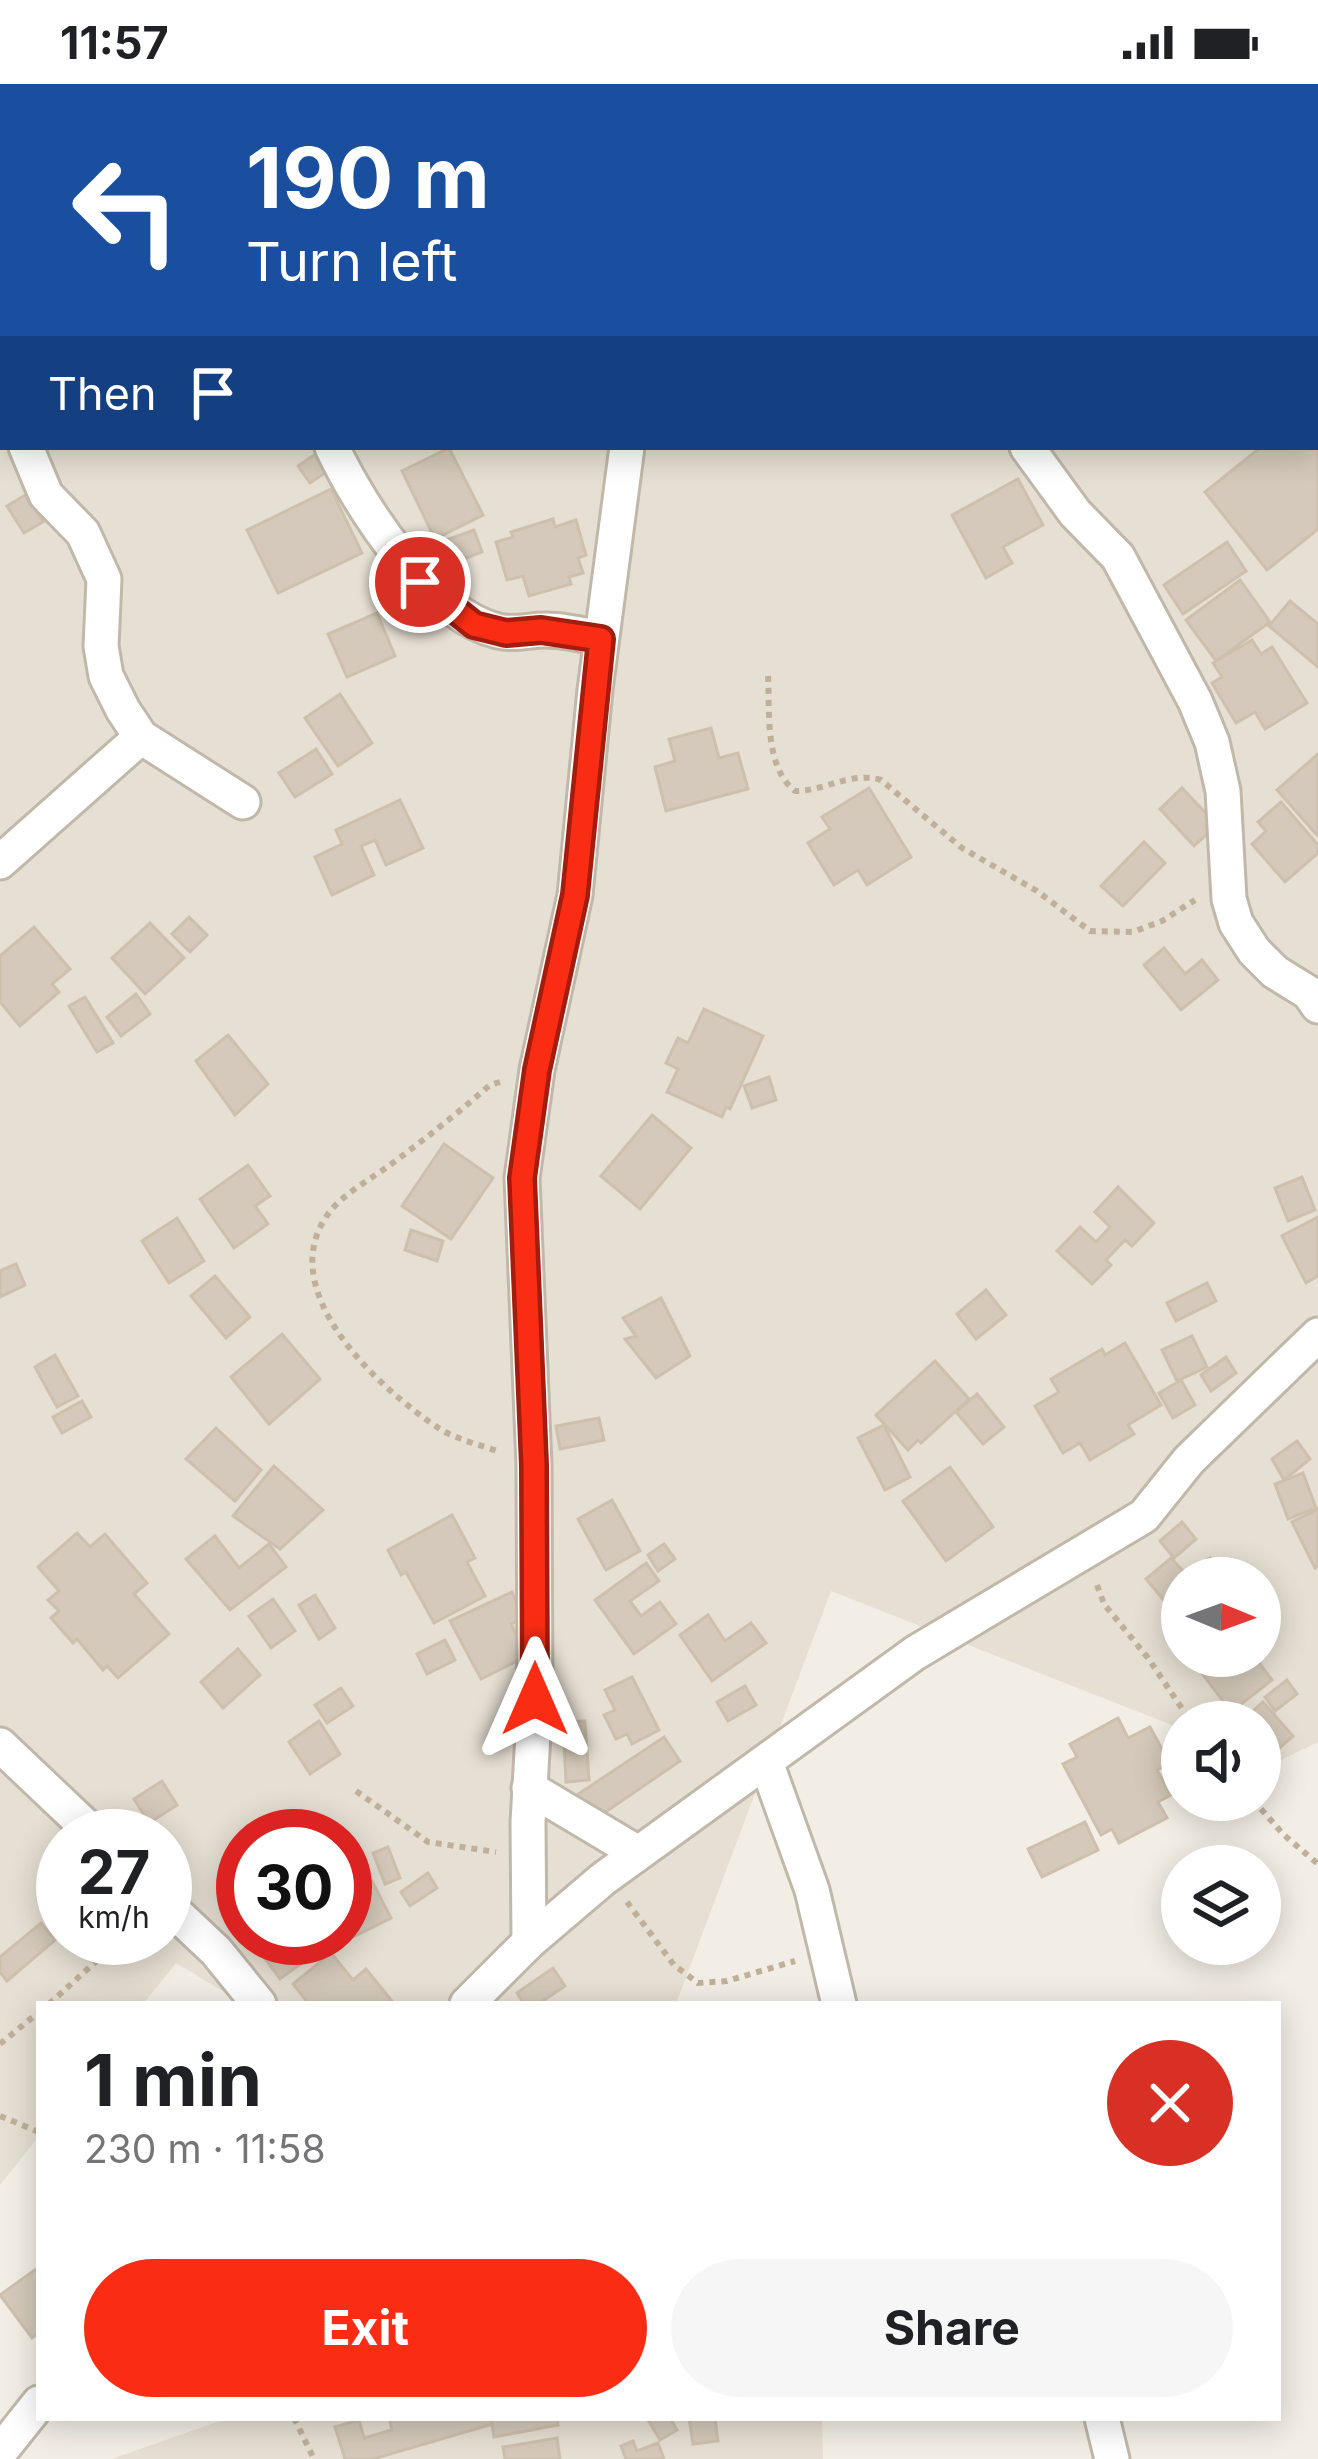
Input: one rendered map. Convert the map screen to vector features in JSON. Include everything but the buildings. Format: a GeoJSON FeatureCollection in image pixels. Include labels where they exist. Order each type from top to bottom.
{"type":"FeatureCollection","features":[{"type":"Feature","properties":{"kind":"street"},"geometry":{"type":"LineString","coordinates":[[27,450],[46,495],[83,532],[104,579],[101,646],[106,676],[141,736],[243,802]]}},
{"type":"Feature","properties":{"kind":"street"},"geometry":{"type":"LineString","coordinates":[[334,450],[420,582],[474,625],[506,633],[541,630],[601,639]]}},
{"type":"Feature","properties":{"kind":"street"},"geometry":{"type":"LineString","coordinates":[[529,1942],[534,1465],[522,1178],[537,1070],[575,895],[601,639],[627,450]]}},
{"type":"Feature","properties":{"kind":"street"},"geometry":{"type":"LineString","coordinates":[[1030,450],[1075,513],[1118,557],[1196,701],[1223,791],[1231,912],[1254,951],[1275,972],[1309,993],[1318,1006]]}},
{"type":"Feature","properties":{"kind":"street"},"geometry":{"type":"LineString","coordinates":[[0,862],[141,736]]}},
{"type":"Feature","properties":{"kind":"street"},"geometry":{"type":"LineString","coordinates":[[470,2001],[603,1879],[915,1653],[1144,1516],[1189,1460],[1318,1335]]}},
{"type":"Feature","properties":{"kind":"street"},"geometry":{"type":"LineString","coordinates":[[0,1745],[68,1809]]}},
{"type":"Feature","properties":{"kind":"street"},"geometry":{"type":"LineString","coordinates":[[766,1762],[812,1890],[838,2001]]}},
{"type":"Feature","properties":{"kind":"street"},"geometry":{"type":"LineString","coordinates":[[529,1788],[638,1853]]}},
{"type":"Feature","properties":{"kind":"street"},"geometry":{"type":"LineString","coordinates":[[192,1929],[257,2001]]}},
{"type":"Feature","properties":{"kind":"street"},"geometry":{"type":"LineString","coordinates":[[0,2452],[36,2407]]}},
{"type":"Feature","properties":{"kind":"street"},"geometry":{"type":"LineString","coordinates":[[1103,2421],[1112,2459]]}},
{"type":"Feature","properties":{"kind":"path"},"geometry":{"type":"LineString","coordinates":[[768,676],[775,754],[786,783],[795,791],[850,777],[881,780],[962,848],[1037,891],[1090,931],[1133,932],[1162,921],[1228,878]]}},
{"type":"Feature","properties":{"kind":"path"},"geometry":{"type":"LineString","coordinates":[[534,1465],[444,1432],[360,1363],[326,1314],[312,1262],[317,1232],[334,1207],[439,1130],[490,1085],[537,1070]]}},
{"type":"Feature","properties":{"kind":"path"},"geometry":{"type":"LineString","coordinates":[[1085,1553],[1104,1604],[1177,1701]]}},
{"type":"Feature","properties":{"kind":"path"},"geometry":{"type":"LineString","coordinates":[[356,1791],[428,1842],[498,1852],[527,1865]]}},
{"type":"Feature","properties":{"kind":"path"},"geometry":{"type":"LineString","coordinates":[[1274,1821],[1318,1864]]}},
{"type":"Feature","properties":{"kind":"path"},"geometry":{"type":"LineString","coordinates":[[603,1879],[674,1966],[698,1983],[727,1981],[788,1962],[830,1957]]}},
{"type":"Feature","properties":{"kind":"path"},"geometry":{"type":"LineString","coordinates":[[52,2001],[92,1965]]}},
{"type":"Feature","properties":{"kind":"path"},"geometry":{"type":"LineString","coordinates":[[0,2044],[36,2014]]}},
{"type":"Feature","properties":{"kind":"path"},"geometry":{"type":"LineString","coordinates":[[0,2116],[36,2131]]}},
{"type":"Feature","properties":{"kind":"path"},"geometry":{"type":"LineString","coordinates":[[295,2421],[314,2459]]}},
{"type":"Feature","properties":{"kind":"shaded area"},"geometry":{"type":"Polygon","coordinates":[[[0,450],[1318,450],[1318,1742],[1281,1760],[1281,1701],[1161,1701],[1161,1721],[831,1591],[677,2001],[239,2001],[179,1965],[192,1965],[192,1809],[36,1809],[36,1965],[174,1965],[145,2001],[36,2001],[36,2140],[0,2185],[0,450]]]}},
{"type":"Feature","properties":{"kind":"shaded area"},"geometry":{"type":"Polygon","coordinates":[[[220,2421],[822,2421],[823,2459],[112,2459],[220,2421]]]}},
{"type":"Feature","properties":{"kind":"route"},"geometry":{"type":"LineString","coordinates":[[420,582],[474,625],[506,633],[575,632],[601,639],[575,895],[537,1070],[522,1178],[534,1465],[535,1699]]}}]}
